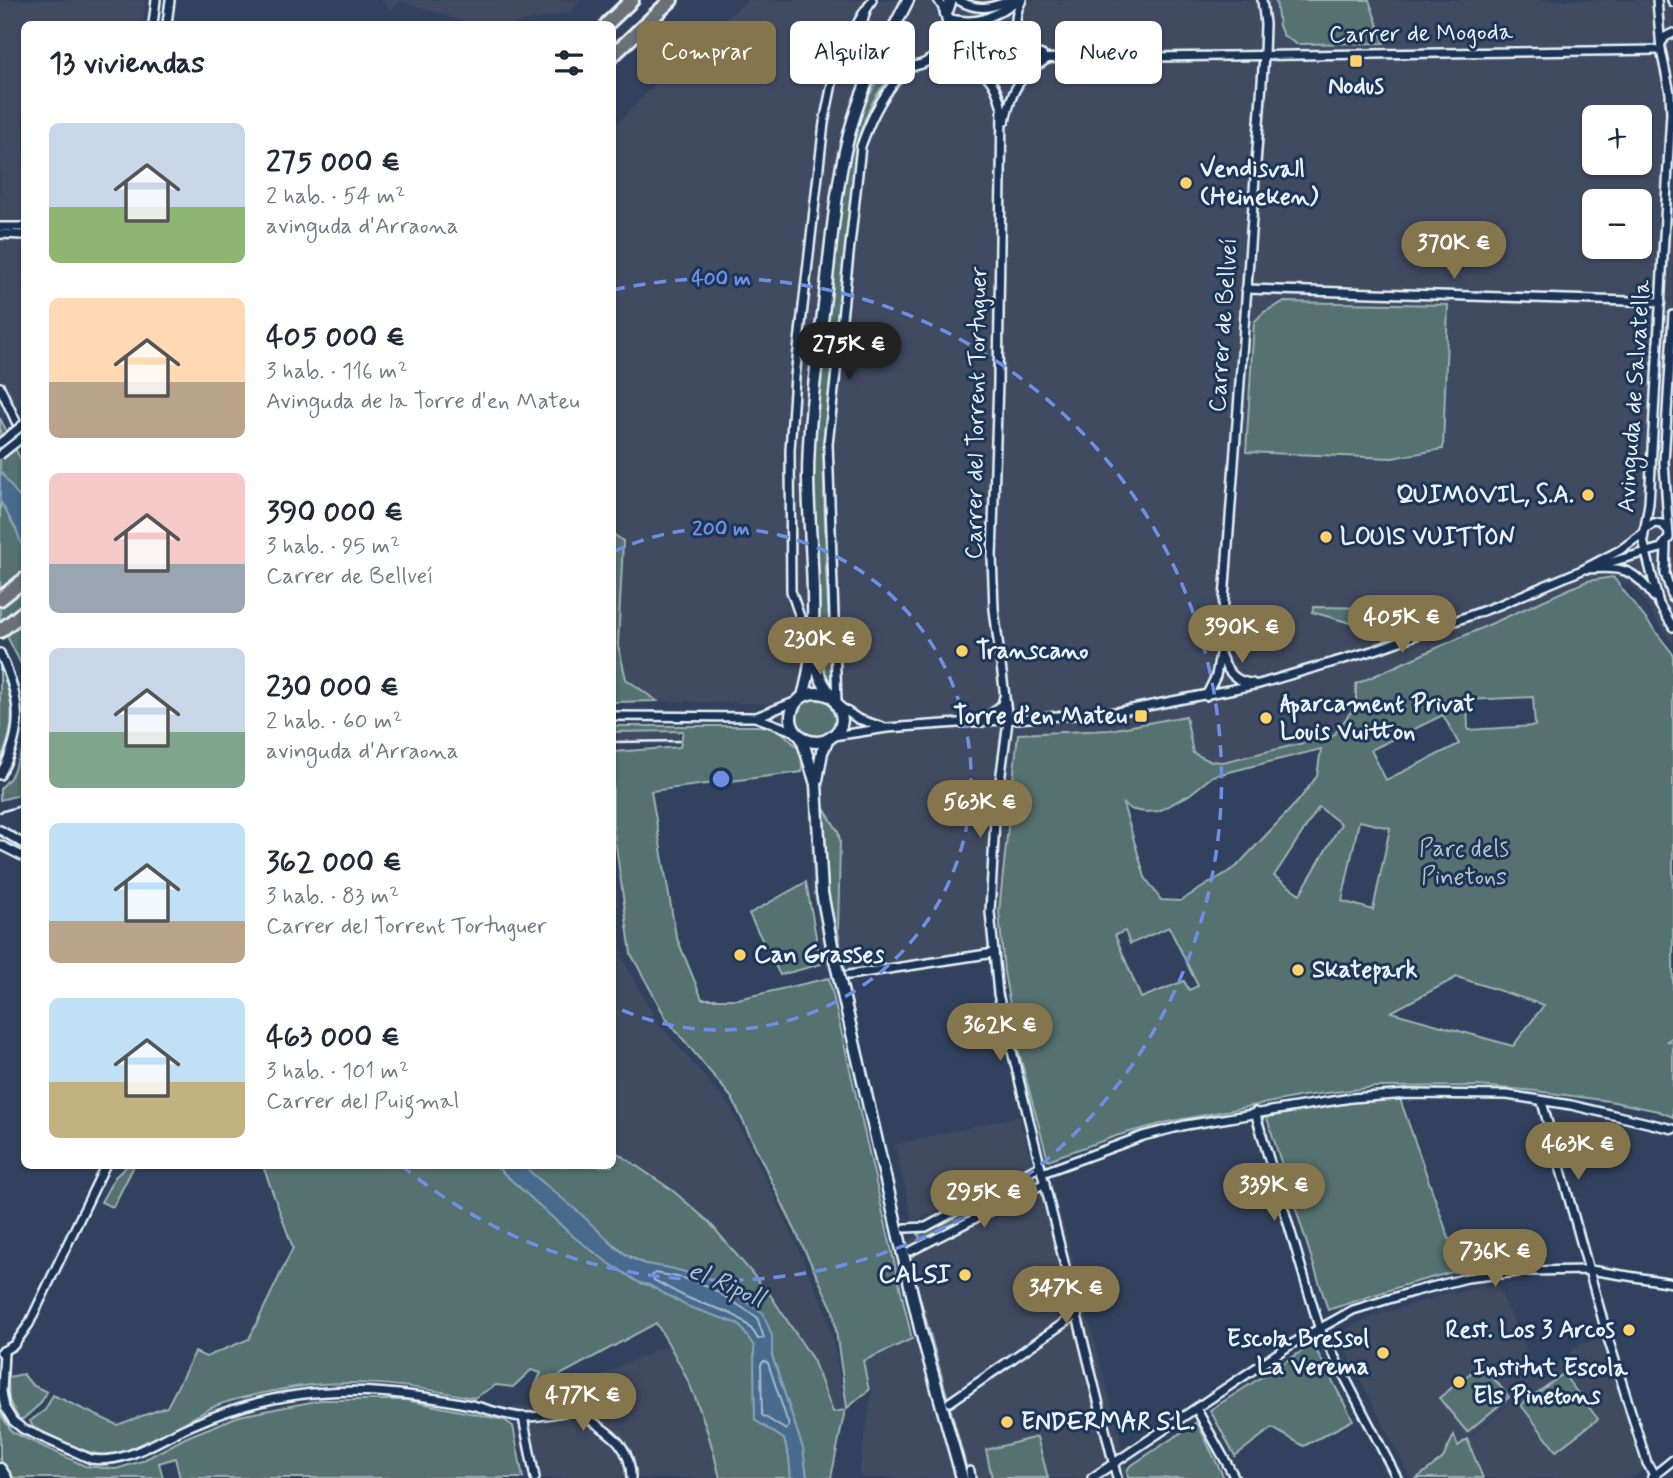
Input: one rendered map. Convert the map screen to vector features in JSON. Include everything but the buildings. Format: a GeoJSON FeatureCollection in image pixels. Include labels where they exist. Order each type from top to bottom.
{"type":"FeatureCollection","features":[{"type":"Feature","properties":{"kind":"highway"},"geometry":{"type":"LineString","coordinates":[[610,21],[632,0]]}},
{"type":"Feature","properties":{"kind":"highway"},"geometry":{"type":"LineString","coordinates":[[616,52],[671,0]]}},
{"type":"Feature","properties":{"kind":"highway"},"geometry":{"type":"LineString","coordinates":[[0,599],[21,582]]}},
{"type":"Feature","properties":{"kind":"highway"},"geometry":{"type":"LineString","coordinates":[[0,631],[21,614]]}},
{"type":"Feature","properties":{"kind":"main road"},"geometry":{"type":"LineString","coordinates":[[816,784],[791,716],[800,698],[812,652],[808,480],[812,408],[843,153],[860,96],[908,0]]}},
{"type":"Feature","properties":{"kind":"main road"},"geometry":{"type":"LineString","coordinates":[[946,16],[951,0]]}},
{"type":"Feature","properties":{"kind":"main road"},"geometry":{"type":"LineString","coordinates":[[812,652],[820,677],[836,702],[841,722],[822,751],[816,784],[821,880],[830,933],[920,1328],[968,1476]]}},
{"type":"Feature","properties":{"kind":"main road"},"geometry":{"type":"LineString","coordinates":[[800,698],[818,692],[836,702]]}},
{"type":"Feature","properties":{"kind":"main road"},"geometry":{"type":"LineString","coordinates":[[799,735],[818,742],[830,738]]}},
{"type":"Feature","properties":{"kind":"main road"},"geometry":{"type":"LineString","coordinates":[[0,1469],[6,1478]]}},
{"type":"Feature","properties":{"kind":"street"},"geometry":{"type":"LineString","coordinates":[[153,21],[156,0]]}},
{"type":"Feature","properties":{"kind":"street"},"geometry":{"type":"LineString","coordinates":[[167,21],[170,0]]}},
{"type":"Feature","properties":{"kind":"street"},"geometry":{"type":"LineString","coordinates":[[812,652],[791,591],[790,450],[794,377],[824,123],[837,59],[872,0]]}},
{"type":"Feature","properties":{"kind":"street"},"geometry":{"type":"LineString","coordinates":[[938,0],[946,21]]}},
{"type":"Feature","properties":{"kind":"street"},"geometry":{"type":"LineString","coordinates":[[958,0],[968,6],[988,9],[1012,0]]}},
{"type":"Feature","properties":{"kind":"street"},"geometry":{"type":"LineString","coordinates":[[946,16],[977,22],[1020,0]]}},
{"type":"Feature","properties":{"kind":"street"},"geometry":{"type":"LineString","coordinates":[[1020,0],[1014,20],[1017,34],[1030,49],[1049,57]]}},
{"type":"Feature","properties":{"kind":"street","name":"Carrer de Bellveí"},"geometry":{"type":"LineString","coordinates":[[1206,696],[1216,676],[1220,654],[1264,55],[1265,24],[1262,0]]}},
{"type":"Feature","properties":{"kind":"street","name":"Avinguda de Salvatella"},"geometry":{"type":"LineString","coordinates":[[1657,0],[1671,113],[1649,503],[1643,535],[1645,553],[1659,604]]}},
{"type":"Feature","properties":{"kind":"street"},"geometry":{"type":"LineString","coordinates":[[863,21],[865,10]]}},
{"type":"Feature","properties":{"kind":"street"},"geometry":{"type":"LineString","coordinates":[[1673,33],[1665,37],[1662,50],[1673,62]]}},
{"type":"Feature","properties":{"kind":"street","name":"Carrer de Mogoda"},"geometry":{"type":"LineString","coordinates":[[1041,57],[1662,50]]}},
{"type":"Feature","properties":{"kind":"street","name":"Carrer del Torrent Tortuguer"},"geometry":{"type":"LineString","coordinates":[[1002,132],[1014,90],[1028,70],[1049,57]]}},
{"type":"Feature","properties":{"kind":"street","name":"Carrer de Mogoda"},"geometry":{"type":"LineString","coordinates":[[915,65],[929,60]]}},
{"type":"Feature","properties":{"kind":"street"},"geometry":{"type":"LineString","coordinates":[[887,728],[858,719],[836,702],[828,444],[861,146],[870,119],[891,84]]}},
{"type":"Feature","properties":{"kind":"street","name":"Carrer del Torrent Tortuguer"},"geometry":{"type":"LineString","coordinates":[[994,84],[1002,109],[1002,132],[992,556],[994,609],[1008,721],[995,819],[990,912],[998,994],[1117,1478]]}},
{"type":"Feature","properties":{"kind":"street"},"geometry":{"type":"LineString","coordinates":[[0,227],[21,227]]}},
{"type":"Feature","properties":{"kind":"street"},"geometry":{"type":"LineString","coordinates":[[0,234],[21,234]]}},
{"type":"Feature","properties":{"kind":"street"},"geometry":{"type":"LineString","coordinates":[[1246,289],[1661,302]]}},
{"type":"Feature","properties":{"kind":"street","name":"Avinguda de Salvatella"},"geometry":{"type":"LineString","coordinates":[[1667,529],[1670,518],[1664,484],[1673,315]]}},
{"type":"Feature","properties":{"kind":"street"},"geometry":{"type":"LineString","coordinates":[[0,387],[21,432]]}},
{"type":"Feature","properties":{"kind":"street"},"geometry":{"type":"LineString","coordinates":[[0,443],[21,426]]}},
{"type":"Feature","properties":{"kind":"street"},"geometry":{"type":"LineString","coordinates":[[0,455],[21,440]]}},
{"type":"Feature","properties":{"kind":"street","name":"Avinguda de Salvatella"},"geometry":{"type":"LineString","coordinates":[[1664,484],[1673,498]]}},
{"type":"Feature","properties":{"kind":"street"},"geometry":{"type":"LineString","coordinates":[[830,738],[887,728],[1117,712],[1259,684],[1375,650],[1499,605],[1582,570],[1643,535],[1647,525],[1670,518]]}},
{"type":"Feature","properties":{"kind":"street"},"geometry":{"type":"LineString","coordinates":[[1654,523],[1662,524],[1667,529],[1669,541],[1665,574],[1673,598]]}},
{"type":"Feature","properties":{"kind":"street"},"geometry":{"type":"LineString","coordinates":[[1643,535],[1647,546],[1658,549]]}},
{"type":"Feature","properties":{"kind":"street"},"geometry":{"type":"LineString","coordinates":[[1582,570],[1658,549],[1669,541]]}},
{"type":"Feature","properties":{"kind":"street","name":"Avinguda de Salvatella"},"geometry":{"type":"LineString","coordinates":[[1582,570],[1609,567],[1628,571],[1646,585],[1673,627]]}},
{"type":"Feature","properties":{"kind":"street"},"geometry":{"type":"LineString","coordinates":[[0,653],[15,694],[18,719],[16,740],[0,775]]}},
{"type":"Feature","properties":{"kind":"street"},"geometry":{"type":"LineString","coordinates":[[1220,654],[1231,675],[1242,682],[1259,684]]}},
{"type":"Feature","properties":{"kind":"street"},"geometry":{"type":"LineString","coordinates":[[983,722],[1002,704],[1005,693]]}},
{"type":"Feature","properties":{"kind":"street"},"geometry":{"type":"LineString","coordinates":[[755,717],[800,698]]}},
{"type":"Feature","properties":{"kind":"street"},"geometry":{"type":"LineString","coordinates":[[616,716],[755,717],[799,735]]}},
{"type":"Feature","properties":{"kind":"street"},"geometry":{"type":"LineString","coordinates":[[0,830],[21,842]]}},
{"type":"Feature","properties":{"kind":"street"},"geometry":{"type":"LineString","coordinates":[[0,845],[21,856]]}},
{"type":"Feature","properties":{"kind":"street"},"geometry":{"type":"LineString","coordinates":[[849,975],[994,953]]}},
{"type":"Feature","properties":{"kind":"street"},"geometry":{"type":"LineString","coordinates":[[906,1228],[926,1227],[1041,1170],[1143,1136],[1255,1112],[1351,1098],[1409,1094],[1507,1096],[1571,1105],[1673,1129]]}},
{"type":"Feature","properties":{"kind":"street"},"geometry":{"type":"LineString","coordinates":[[1542,1102],[1639,1438],[1654,1477],[1673,1460]]}},
{"type":"Feature","properties":{"kind":"street"},"geometry":{"type":"LineString","coordinates":[[1255,1112],[1320,1327],[1397,1478]]}},
{"type":"Feature","properties":{"kind":"street"},"geometry":{"type":"LineString","coordinates":[[104,1169],[29,1324],[19,1340],[2,1351],[1,1381],[5,1408],[18,1426],[83,1456],[103,1460],[125,1458],[191,1426],[244,1405],[306,1394],[345,1391],[412,1394],[523,1417],[576,1410],[623,1445],[628,1455],[631,1478]]}},
{"type":"Feature","properties":{"kind":"street"},"geometry":{"type":"LineString","coordinates":[[911,1251],[1045,1184]]}},
{"type":"Feature","properties":{"kind":"street"},"geometry":{"type":"LineString","coordinates":[[1092,1478],[1320,1327],[1353,1310],[1467,1278],[1525,1271],[1590,1270],[1673,1283]]}},
{"type":"Feature","properties":{"kind":"street"},"geometry":{"type":"LineString","coordinates":[[950,1402],[1077,1314]]}},
{"type":"Feature","properties":{"kind":"street"},"geometry":{"type":"LineString","coordinates":[[1197,1409],[1234,1478]]}},
{"type":"Feature","properties":{"kind":"street"},"geometry":{"type":"LineString","coordinates":[[523,1417],[535,1478]]}},
{"type":"Feature","properties":{"kind":"shaded area"},"geometry":{"type":"Polygon","coordinates":[[[0,0],[146,0],[143,21],[21,21],[21,406],[0,418],[0,0]]]}},
{"type":"Feature","properties":{"kind":"shaded area"},"geometry":{"type":"Polygon","coordinates":[[[380,0],[582,0],[568,13],[528,21],[463,21],[401,1],[391,10],[380,0]]]}},
{"type":"Feature","properties":{"kind":"shaded area"},"geometry":{"type":"Polygon","coordinates":[[[748,0],[1673,0],[1673,644],[1635,588],[1612,577],[1587,581],[1388,670],[1356,704],[1333,736],[1223,762],[1210,761],[1193,753],[1185,716],[1110,730],[999,911],[1002,954],[827,970],[811,886],[808,772],[800,748],[781,736],[778,704],[657,701],[626,679],[618,645],[623,541],[616,535],[616,126],[655,84],[776,84],[776,21],[724,21],[748,0]]]}},
{"type":"Feature","properties":{"kind":"shaded area"},"geometry":{"type":"Polygon","coordinates":[[[616,732],[679,732],[679,744],[616,745],[616,732]]]}},
{"type":"Feature","properties":{"kind":"shaded area"},"geometry":{"type":"Polygon","coordinates":[[[616,859],[622,958],[657,1022],[729,1105],[779,1206],[826,1311],[845,1410],[833,1412],[813,1360],[771,1296],[709,1222],[672,1190],[616,1152],[616,859]]]}},
{"type":"Feature","properties":{"kind":"shaded area"},"geometry":{"type":"Polygon","coordinates":[[[1019,1116],[1032,1165],[913,1222],[895,1145],[1019,1116]]]}},
{"type":"Feature","properties":{"kind":"shaded area"},"geometry":{"type":"Polygon","coordinates":[[[1050,1176],[1120,1437],[1128,1478],[863,1478],[859,1473],[872,1391],[863,1361],[914,1338],[894,1247],[1050,1176]]]}},
{"type":"Feature","properties":{"kind":"shaded area"},"geometry":{"type":"Polygon","coordinates":[[[1497,1285],[1539,1378],[1581,1344],[1603,1339],[1642,1471],[1632,1478],[1485,1478],[1468,1439],[1536,1380],[1458,1445],[1454,1434],[1442,1456],[1414,1478],[1410,1478],[1339,1337],[1343,1330],[1350,1326],[1383,1313],[1452,1292],[1454,1295],[1470,1289],[1497,1285]]]}},
{"type":"Feature","properties":{"kind":"shaded area"},"geometry":{"type":"Polygon","coordinates":[[[670,1344],[701,1406],[720,1478],[528,1478],[513,1406],[531,1406],[547,1402],[670,1344]]]}},
{"type":"Feature","properties":{"kind":"green space"},"geometry":{"type":"Polygon","coordinates":[[[1276,0],[1369,0],[1384,43],[1296,44],[1283,35],[1279,26],[1276,0]]]}},
{"type":"Feature","properties":{"kind":"green space"},"geometry":{"type":"Polygon","coordinates":[[[875,84],[885,84],[872,104],[858,139],[823,444],[826,571],[833,690],[826,682],[819,661],[813,447],[830,283],[849,149],[861,111],[875,84]]]}},
{"type":"Feature","properties":{"kind":"green space"},"geometry":{"type":"Polygon","coordinates":[[[1283,302],[1448,305],[1443,449],[1392,458],[1246,452],[1254,322],[1264,312],[1283,302]]]}},
{"type":"Feature","properties":{"kind":"green space"},"geometry":{"type":"Polygon","coordinates":[[[0,418],[21,460],[21,500],[0,471],[0,418]]]}},
{"type":"Feature","properties":{"kind":"green space"},"geometry":{"type":"Polygon","coordinates":[[[0,501],[21,542],[21,664],[0,622],[0,501]]]}},
{"type":"Feature","properties":{"kind":"green space"},"geometry":{"type":"Polygon","coordinates":[[[616,536],[623,541],[618,645],[626,679],[657,701],[616,702],[616,536]]]}},
{"type":"Feature","properties":{"kind":"green space","name":"Parc dels Pinetons"},"geometry":{"type":"Polygon","coordinates":[[[1613,577],[1673,654],[1673,1037],[1667,1041],[1673,1042],[1673,1117],[1658,1111],[1609,1101],[1536,1091],[1478,1086],[1375,1087],[1303,1096],[1168,1122],[1119,1135],[1048,1160],[1018,1049],[1004,972],[999,911],[1018,734],[1110,730],[1186,716],[1193,753],[1210,761],[1223,762],[1333,736],[1356,705],[1356,684],[1587,581],[1613,577]],[[1533,697],[1467,700],[1468,730],[1535,726],[1533,697]],[[1443,715],[1371,750],[1386,780],[1459,744],[1443,715]],[[1321,749],[1213,776],[1189,795],[1159,811],[1133,810],[1123,804],[1145,877],[1161,900],[1180,901],[1236,867],[1299,800],[1317,776],[1321,749]],[[1319,807],[1274,876],[1300,894],[1341,824],[1319,807]],[[1359,821],[1342,901],[1373,910],[1390,828],[1359,821]],[[1169,927],[1130,944],[1125,931],[1115,935],[1141,998],[1184,981],[1189,990],[1198,986],[1169,927]],[[1457,977],[1391,1012],[1513,1046],[1544,1005],[1457,977]]]}},
{"type":"Feature","properties":{"kind":"green space"},"geometry":{"type":"Polygon","coordinates":[[[1314,607],[1388,608],[1388,638],[1384,639],[1383,633],[1379,631],[1312,612],[1314,607]]]}},
{"type":"Feature","properties":{"kind":"green space"},"geometry":{"type":"Polygon","coordinates":[[[0,664],[12,712],[6,747],[0,760],[0,664]]]}},
{"type":"Feature","properties":{"kind":"green space"},"geometry":{"type":"Polygon","coordinates":[[[816,697],[831,703],[837,718],[831,733],[816,739],[801,733],[795,718],[801,703],[816,697]]]}},
{"type":"Feature","properties":{"kind":"green space"},"geometry":{"type":"Polygon","coordinates":[[[616,726],[760,726],[779,729],[802,752],[802,772],[651,791],[676,936],[702,999],[738,999],[829,978],[912,1339],[863,1361],[869,1390],[847,1408],[833,1310],[796,1232],[732,1098],[667,1020],[631,954],[616,846],[616,752],[680,747],[683,731],[616,732],[616,726]]]}},
{"type":"Feature","properties":{"kind":"green space"},"geometry":{"type":"Polygon","coordinates":[[[21,754],[21,795],[0,800],[0,789],[10,778],[21,754]]]}},
{"type":"Feature","properties":{"kind":"green space"},"geometry":{"type":"Polygon","coordinates":[[[823,807],[838,831],[840,841],[838,931],[845,974],[912,1268],[968,1473],[966,1475],[920,1306],[840,962],[828,890],[823,807]]]}},
{"type":"Feature","properties":{"kind":"green space"},"geometry":{"type":"Polygon","coordinates":[[[806,882],[821,964],[780,975],[749,914],[806,882]]]}},
{"type":"Feature","properties":{"kind":"green space"},"geometry":{"type":"Polygon","coordinates":[[[1400,1099],[1460,1270],[1328,1310],[1266,1115],[1350,1102],[1400,1099]]]}},
{"type":"Feature","properties":{"kind":"green space"},"geometry":{"type":"Polygon","coordinates":[[[616,1152],[672,1190],[709,1222],[771,1296],[813,1360],[833,1412],[845,1410],[831,1478],[807,1478],[803,1449],[772,1355],[772,1336],[762,1313],[710,1279],[645,1264],[625,1254],[526,1169],[616,1169],[616,1152]]]}},
{"type":"Feature","properties":{"kind":"green space"},"geometry":{"type":"Polygon","coordinates":[[[124,1169],[132,1169],[113,1207],[101,1202],[115,1177],[124,1169]]]}},
{"type":"Feature","properties":{"kind":"green space"},"geometry":{"type":"Polygon","coordinates":[[[264,1169],[499,1169],[574,1237],[640,1283],[649,1285],[687,1306],[739,1324],[754,1346],[755,1420],[784,1439],[791,1478],[720,1478],[695,1398],[656,1323],[540,1386],[535,1386],[541,1373],[531,1370],[513,1387],[496,1385],[474,1398],[377,1384],[303,1386],[225,1403],[147,1443],[107,1455],[78,1448],[33,1427],[30,1421],[45,1410],[53,1395],[117,1425],[167,1407],[195,1352],[206,1357],[249,1339],[293,1248],[264,1169]]]}},
{"type":"Feature","properties":{"kind":"green space"},"geometry":{"type":"Polygon","coordinates":[[[1033,1175],[1035,1181],[921,1241],[918,1234],[1033,1175]]]}},
{"type":"Feature","properties":{"kind":"green space"},"geometry":{"type":"Polygon","coordinates":[[[1313,1344],[1353,1420],[1304,1446],[1272,1428],[1235,1456],[1210,1410],[1313,1344]]]}},
{"type":"Feature","properties":{"kind":"green space"},"geometry":{"type":"Polygon","coordinates":[[[1482,1364],[1509,1397],[1467,1432],[1439,1398],[1482,1364]]]}},
{"type":"Feature","properties":{"kind":"green space"},"geometry":{"type":"Polygon","coordinates":[[[23,1374],[32,1385],[47,1392],[40,1404],[23,1419],[19,1419],[9,1401],[8,1377],[23,1374]]]}},
{"type":"Feature","properties":{"kind":"green space"},"geometry":{"type":"Polygon","coordinates":[[[1563,1374],[1598,1419],[1556,1451],[1521,1405],[1563,1374]]]}},
{"type":"Feature","properties":{"kind":"green space"},"geometry":{"type":"Polygon","coordinates":[[[321,1400],[406,1400],[504,1420],[513,1426],[523,1478],[180,1478],[175,1458],[159,1463],[163,1478],[13,1478],[0,1459],[0,1413],[12,1432],[85,1466],[116,1469],[142,1461],[187,1437],[239,1416],[321,1400]]]}},
{"type":"Feature","properties":{"kind":"green space"},"geometry":{"type":"Polygon","coordinates":[[[1197,1422],[1224,1478],[1128,1478],[1129,1467],[1197,1422]]]}},
{"type":"Feature","properties":{"kind":"green space"},"geometry":{"type":"Polygon","coordinates":[[[1454,1435],[1458,1446],[1467,1439],[1483,1478],[1417,1478],[1443,1458],[1454,1435]]]}},
{"type":"Feature","properties":{"kind":"green space"},"geometry":{"type":"Polygon","coordinates":[[[1037,1437],[1048,1478],[992,1478],[986,1450],[1037,1437]]]}},
{"type":"Feature","properties":{"kind":"water"},"geometry":{"type":"Polygon","coordinates":[[[0,471],[21,500],[21,542],[16,529],[0,501],[0,471]]]}},
{"type":"Feature","properties":{"kind":"water"},"geometry":{"type":"Polygon","coordinates":[[[499,1169],[527,1169],[631,1258],[645,1264],[710,1279],[763,1313],[772,1336],[772,1356],[803,1449],[807,1478],[791,1478],[784,1439],[755,1420],[754,1346],[739,1324],[687,1306],[649,1285],[640,1283],[574,1237],[499,1169]]]}},
{"type":"Feature","properties":{"kind":"railway"},"geometry":{"type":"LineString","coordinates":[[616,742],[679,741]]}},
{"type":"Feature","properties":{"kind":"railway"},"geometry":{"type":"LineString","coordinates":[[0,812],[21,806]]}},
{"type":"Feature","properties":{"kind":"place","name":"Nodus"},"geometry":{"type":"Point","coordinates":[1356,61]}},
{"type":"Feature","properties":{"kind":"place","name":"Vendisvall (Heineken)"},"geometry":{"type":"Point","coordinates":[1186,183]}},
{"type":"Feature","properties":{"kind":"place","name":"QUIMOVIL, S.A."},"geometry":{"type":"Point","coordinates":[1588,495]}},
{"type":"Feature","properties":{"kind":"place","name":"LOUIS VUITTON"},"geometry":{"type":"Point","coordinates":[1326,537]}},
{"type":"Feature","properties":{"kind":"place","name":"Transcano"},"geometry":{"type":"Point","coordinates":[962,651]}},
{"type":"Feature","properties":{"kind":"place","name":"Torre d’en Mateu"},"geometry":{"type":"Point","coordinates":[1141,716]}},
{"type":"Feature","properties":{"kind":"place","name":"Aparcament Privat Louis Vuitton"},"geometry":{"type":"Point","coordinates":[1266,718]}},
{"type":"Feature","properties":{"kind":"place","name":"Can Grasses"},"geometry":{"type":"Point","coordinates":[740,955]}},
{"type":"Feature","properties":{"kind":"place","name":"Skatepark"},"geometry":{"type":"Point","coordinates":[1298,970]}},
{"type":"Feature","properties":{"kind":"place","name":"CALSI"},"geometry":{"type":"Point","coordinates":[965,1275]}},
{"type":"Feature","properties":{"kind":"place","name":"Rest. Los 3 Arcos"},"geometry":{"type":"Point","coordinates":[1629,1330]}},
{"type":"Feature","properties":{"kind":"place","name":"Escola Bressol La Verema"},"geometry":{"type":"Point","coordinates":[1383,1353]}},
{"type":"Feature","properties":{"kind":"place","name":"Institut Escola Els Pinetons"},"geometry":{"type":"Point","coordinates":[1459,1382]}},
{"type":"Feature","properties":{"kind":"place","name":"ENDERMAR S.L."},"geometry":{"type":"Point","coordinates":[1007,1422]}},
{"type":"Feature","properties":{"kind":"water label","name":"el Ripoll"},"geometry":{"type":"Point","coordinates":[726,1285]}}]}
